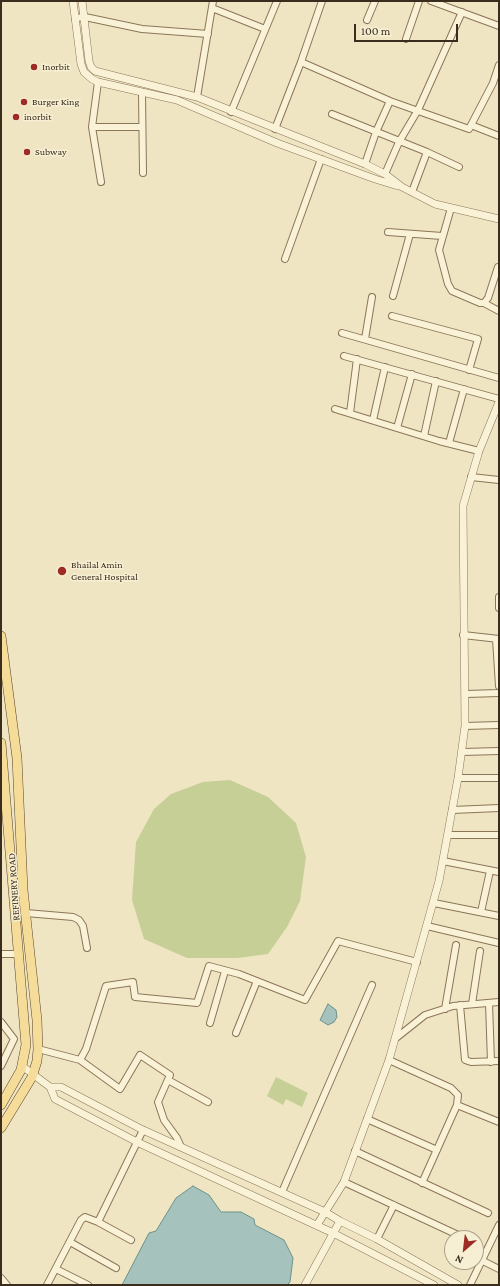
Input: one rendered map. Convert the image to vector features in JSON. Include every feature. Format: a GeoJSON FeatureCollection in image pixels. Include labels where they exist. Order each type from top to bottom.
{"type":"FeatureCollection","features":[{"type":"Feature","properties":{"kind":"main road","name":"REFINERY ROAD"},"geometry":{"type":"LineString","coordinates":[[1,636],[17,758],[23,890],[37,1020],[38,1049],[33,1074],[1,1128]]}},
{"type":"Feature","properties":{"kind":"main road","name":"REFINERY ROAD"},"geometry":{"type":"LineString","coordinates":[[1,743],[17,954],[26,1045],[22,1066],[1,1105]]}},
{"type":"Feature","properties":{"kind":"street"},"geometry":{"type":"LineString","coordinates":[[73,1],[82,69],[88,76],[98,82],[187,104],[253,133],[375,180],[402,187]]}},
{"type":"Feature","properties":{"kind":"street"},"geometry":{"type":"LineString","coordinates":[[82,1],[89,61],[91,67],[95,71],[197,97],[231,112],[365,164],[385,174],[402,187],[434,204],[499,219]]}},
{"type":"Feature","properties":{"kind":"street"},"geometry":{"type":"LineString","coordinates":[[231,112],[277,1]]}},
{"type":"Feature","properties":{"kind":"street"},"geometry":{"type":"LineString","coordinates":[[275,129],[301,62],[322,1]]}},
{"type":"Feature","properties":{"kind":"street"},"geometry":{"type":"LineString","coordinates":[[367,20],[375,1]]}},
{"type":"Feature","properties":{"kind":"street"},"geometry":{"type":"LineString","coordinates":[[406,39],[419,1]]}},
{"type":"Feature","properties":{"kind":"street"},"geometry":{"type":"LineString","coordinates":[[431,1],[448,4],[462,12],[499,26]]}},
{"type":"Feature","properties":{"kind":"street"},"geometry":{"type":"LineString","coordinates":[[197,97],[212,4],[266,29]]}},
{"type":"Feature","properties":{"kind":"street"},"geometry":{"type":"LineString","coordinates":[[385,174],[399,142],[418,110],[462,12]]}},
{"type":"Feature","properties":{"kind":"street"},"geometry":{"type":"LineString","coordinates":[[75,18],[85,17],[142,29],[208,34]]}},
{"type":"Feature","properties":{"kind":"street"},"geometry":{"type":"LineString","coordinates":[[301,62],[390,101],[469,129],[493,83],[499,65]]}},
{"type":"Feature","properties":{"kind":"street"},"geometry":{"type":"LineString","coordinates":[[98,82],[92,127],[101,182]]}},
{"type":"Feature","properties":{"kind":"street"},"geometry":{"type":"LineString","coordinates":[[142,92],[143,173]]}},
{"type":"Feature","properties":{"kind":"street"},"geometry":{"type":"LineString","coordinates":[[365,164],[376,132],[390,101]]}},
{"type":"Feature","properties":{"kind":"street"},"geometry":{"type":"LineString","coordinates":[[332,114],[459,167]]}},
{"type":"Feature","properties":{"kind":"street"},"geometry":{"type":"LineString","coordinates":[[471,125],[499,136]]}},
{"type":"Feature","properties":{"kind":"street"},"geometry":{"type":"LineString","coordinates":[[92,127],[142,127]]}},
{"type":"Feature","properties":{"kind":"street"},"geometry":{"type":"LineString","coordinates":[[412,192],[426,152]]}},
{"type":"Feature","properties":{"kind":"street"},"geometry":{"type":"LineString","coordinates":[[285,259],[321,159]]}},
{"type":"Feature","properties":{"kind":"street"},"geometry":{"type":"LineString","coordinates":[[451,208],[439,250],[440,258],[450,288],[456,294],[480,303],[484,302],[499,311]]}},
{"type":"Feature","properties":{"kind":"street"},"geometry":{"type":"LineString","coordinates":[[388,232],[442,236]]}},
{"type":"Feature","properties":{"kind":"street"},"geometry":{"type":"LineString","coordinates":[[393,296],[410,234]]}},
{"type":"Feature","properties":{"kind":"street"},"geometry":{"type":"LineString","coordinates":[[484,302],[488,298],[498,267]]}},
{"type":"Feature","properties":{"kind":"street"},"geometry":{"type":"LineString","coordinates":[[365,339],[372,297]]}},
{"type":"Feature","properties":{"kind":"street"},"geometry":{"type":"LineString","coordinates":[[392,316],[478,339],[469,370]]}},
{"type":"Feature","properties":{"kind":"street"},"geometry":{"type":"LineString","coordinates":[[342,333],[499,378]]}},
{"type":"Feature","properties":{"kind":"street"},"geometry":{"type":"LineString","coordinates":[[317,1225],[344,1182],[389,1060],[434,903],[458,778],[465,726],[466,694],[462,506],[479,451],[499,400],[412,374],[344,356]]}},
{"type":"Feature","properties":{"kind":"street"},"geometry":{"type":"LineString","coordinates":[[350,413],[357,359]]}},
{"type":"Feature","properties":{"kind":"street"},"geometry":{"type":"LineString","coordinates":[[373,420],[385,367]]}},
{"type":"Feature","properties":{"kind":"street"},"geometry":{"type":"LineString","coordinates":[[397,428],[412,374]]}},
{"type":"Feature","properties":{"kind":"street"},"geometry":{"type":"LineString","coordinates":[[424,436],[436,381]]}},
{"type":"Feature","properties":{"kind":"street"},"geometry":{"type":"LineString","coordinates":[[449,443],[464,389]]}},
{"type":"Feature","properties":{"kind":"street"},"geometry":{"type":"LineString","coordinates":[[335,408],[397,428],[479,451]]}},
{"type":"Feature","properties":{"kind":"street"},"geometry":{"type":"LineString","coordinates":[[492,417],[499,420]]}},
{"type":"Feature","properties":{"kind":"street"},"geometry":{"type":"LineString","coordinates":[[471,477],[499,480]]}},
{"type":"Feature","properties":{"kind":"street"},"geometry":{"type":"LineString","coordinates":[[499,597],[499,608]]}},
{"type":"Feature","properties":{"kind":"street"},"geometry":{"type":"LineString","coordinates":[[464,635],[497,639],[499,686]]}},
{"type":"Feature","properties":{"kind":"street"},"geometry":{"type":"LineString","coordinates":[[466,694],[499,693]]}},
{"type":"Feature","properties":{"kind":"street"},"geometry":{"type":"LineString","coordinates":[[465,726],[499,725]]}},
{"type":"Feature","properties":{"kind":"street"},"geometry":{"type":"LineString","coordinates":[[462,752],[499,751]]}},
{"type":"Feature","properties":{"kind":"street"},"geometry":{"type":"LineString","coordinates":[[458,778],[499,778]]}},
{"type":"Feature","properties":{"kind":"street"},"geometry":{"type":"LineString","coordinates":[[452,810],[499,808]]}},
{"type":"Feature","properties":{"kind":"street"},"geometry":{"type":"LineString","coordinates":[[448,835],[499,835]]}},
{"type":"Feature","properties":{"kind":"street"},"geometry":{"type":"LineString","coordinates":[[443,861],[499,872]]}},
{"type":"Feature","properties":{"kind":"street"},"geometry":{"type":"LineString","coordinates":[[480,912],[490,871]]}},
{"type":"Feature","properties":{"kind":"street"},"geometry":{"type":"LineString","coordinates":[[434,903],[499,916]]}},
{"type":"Feature","properties":{"kind":"street"},"geometry":{"type":"LineString","coordinates":[[26,914],[73,917],[79,920],[83,926],[87,948]]}},
{"type":"Feature","properties":{"kind":"street"},"geometry":{"type":"LineString","coordinates":[[427,926],[499,943]]}},
{"type":"Feature","properties":{"kind":"street"},"geometry":{"type":"LineString","coordinates":[[80,1060],[86,1049],[106,986],[133,982],[135,996],[197,1003],[209,966],[257,981],[305,1000],[338,940],[417,962]]}},
{"type":"Feature","properties":{"kind":"street"},"geometry":{"type":"LineString","coordinates":[[445,1009],[456,945]]}},
{"type":"Feature","properties":{"kind":"street"},"geometry":{"type":"LineString","coordinates":[[472,1004],[480,951]]}},
{"type":"Feature","properties":{"kind":"street"},"geometry":{"type":"LineString","coordinates":[[1,954],[17,954]]}},
{"type":"Feature","properties":{"kind":"street"},"geometry":{"type":"LineString","coordinates":[[210,1023],[225,971]]}},
{"type":"Feature","properties":{"kind":"street"},"geometry":{"type":"LineString","coordinates":[[236,1033],[257,981]]}},
{"type":"Feature","properties":{"kind":"street"},"geometry":{"type":"LineString","coordinates":[[282,1192],[372,985]]}},
{"type":"Feature","properties":{"kind":"street"},"geometry":{"type":"LineString","coordinates":[[396,1038],[426,1015],[460,1006],[499,1002]]}},
{"type":"Feature","properties":{"kind":"street"},"geometry":{"type":"LineString","coordinates":[[489,1003],[491,1062]]}},
{"type":"Feature","properties":{"kind":"street"},"geometry":{"type":"LineString","coordinates":[[460,1006],[465,1060],[491,1062],[499,1061]]}},
{"type":"Feature","properties":{"kind":"street"},"geometry":{"type":"LineString","coordinates":[[1,1022],[14,1039],[1,1066]]}},
{"type":"Feature","properties":{"kind":"street"},"geometry":{"type":"LineString","coordinates":[[38,1049],[80,1060],[120,1088],[140,1054],[170,1075],[158,1102],[164,1120],[178,1138],[181,1147]]}},
{"type":"Feature","properties":{"kind":"street"},"geometry":{"type":"LineString","coordinates":[[389,1060],[451,1088],[458,1095],[457,1105],[422,1183]]}},
{"type":"Feature","properties":{"kind":"street"},"geometry":{"type":"LineString","coordinates":[[22,1066],[50,1088],[55,1099],[137,1142],[333,1232],[434,1285]]}},
{"type":"Feature","properties":{"kind":"street"},"geometry":{"type":"LineString","coordinates":[[168,1080],[208,1102]]}},
{"type":"Feature","properties":{"kind":"street"},"geometry":{"type":"LineString","coordinates":[[50,1088],[61,1087],[143,1130],[325,1212],[377,1239],[458,1285]]}},
{"type":"Feature","properties":{"kind":"street"},"geometry":{"type":"LineString","coordinates":[[457,1105],[499,1122]]}},
{"type":"Feature","properties":{"kind":"street"},"geometry":{"type":"LineString","coordinates":[[367,1119],[436,1150]]}},
{"type":"Feature","properties":{"kind":"street"},"geometry":{"type":"LineString","coordinates":[[98,1222],[143,1130]]}},
{"type":"Feature","properties":{"kind":"street"},"geometry":{"type":"LineString","coordinates":[[355,1150],[488,1213]]}},
{"type":"Feature","properties":{"kind":"street"},"geometry":{"type":"LineString","coordinates":[[344,1182],[445,1230]]}},
{"type":"Feature","properties":{"kind":"street"},"geometry":{"type":"LineString","coordinates":[[377,1239],[394,1206]]}},
{"type":"Feature","properties":{"kind":"street"},"geometry":{"type":"LineString","coordinates":[[47,1285],[83,1218],[88,1217],[131,1240]]}},
{"type":"Feature","properties":{"kind":"street"},"geometry":{"type":"LineString","coordinates":[[305,1285],[340,1221]]}},
{"type":"Feature","properties":{"kind":"street"},"geometry":{"type":"LineString","coordinates":[[484,1255],[498,1229]]}},
{"type":"Feature","properties":{"kind":"street"},"geometry":{"type":"LineString","coordinates":[[70,1242],[116,1268]]}},
{"type":"Feature","properties":{"kind":"street"},"geometry":{"type":"LineString","coordinates":[[484,1262],[499,1269]]}},
{"type":"Feature","properties":{"kind":"street"},"geometry":{"type":"LineString","coordinates":[[56,1269],[88,1285]]}},
{"type":"Feature","properties":{"kind":"street"},"geometry":{"type":"LineString","coordinates":[[470,1285],[477,1270]]}},
{"type":"Feature","properties":{"kind":"street"},"geometry":{"type":"LineString","coordinates":[[1,1278],[7,1285]]}},
{"type":"Feature","properties":{"kind":"green space"},"geometry":{"type":"Polygon","coordinates":[[[230,780],[268,797],[296,823],[306,857],[300,901],[287,927],[268,954],[237,958],[187,958],[144,939],[132,900],[136,842],[154,809],[171,794],[203,782],[230,780]]]}},
{"type":"Feature","properties":{"kind":"green space"},"geometry":{"type":"Polygon","coordinates":[[[276,1077],[308,1093],[302,1107],[286,1099],[283,1105],[267,1096],[276,1077]]]}},
{"type":"Feature","properties":{"kind":"water"},"geometry":{"type":"Polygon","coordinates":[[[328,1004],[336,1010],[337,1017],[334,1022],[328,1025],[320,1020],[328,1004]]]}},
{"type":"Feature","properties":{"kind":"water"},"geometry":{"type":"Polygon","coordinates":[[[193,1186],[209,1195],[221,1212],[241,1212],[254,1219],[255,1225],[284,1240],[293,1258],[290,1282],[287,1285],[122,1285],[149,1233],[156,1231],[176,1198],[193,1186]]]}},
{"type":"Feature","properties":{"kind":"place","name":"Inorbit"},"geometry":{"type":"Point","coordinates":[34,67]}},
{"type":"Feature","properties":{"kind":"place","name":"Burger King"},"geometry":{"type":"Point","coordinates":[24,102]}},
{"type":"Feature","properties":{"kind":"place","name":"inorbit"},"geometry":{"type":"Point","coordinates":[16,117]}},
{"type":"Feature","properties":{"kind":"place","name":"Subway"},"geometry":{"type":"Point","coordinates":[27,152]}},
{"type":"Feature","properties":{"kind":"place","name":"Bhailal Amin General Hospital"},"geometry":{"type":"Point","coordinates":[62,571]}}]}
